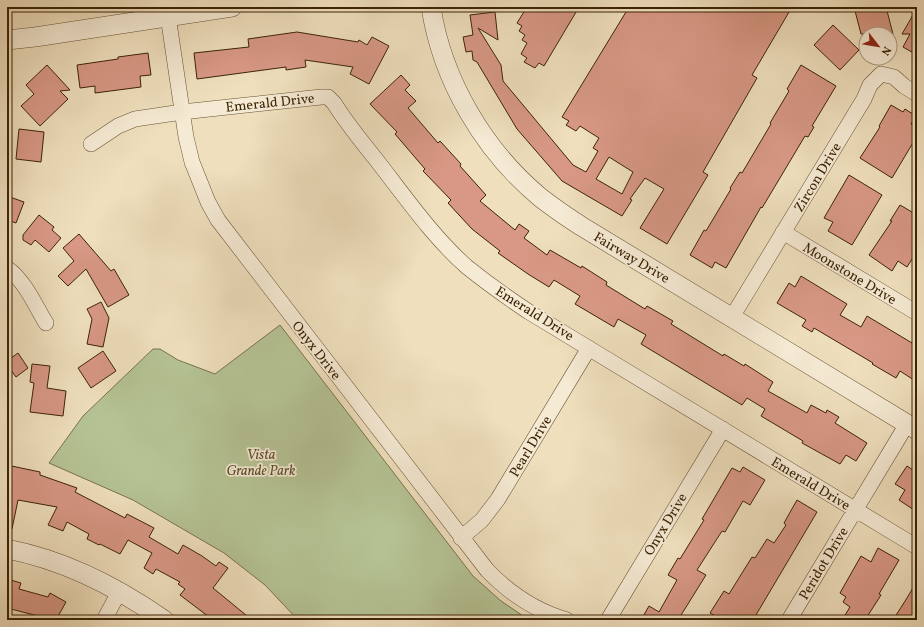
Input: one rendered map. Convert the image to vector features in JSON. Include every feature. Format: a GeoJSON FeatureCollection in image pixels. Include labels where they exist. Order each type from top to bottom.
{"type":"FeatureCollection","features":[{"type":"Feature","properties":{"kind":"street"},"geometry":{"type":"LineString","coordinates":[[7,40],[232,7]]}},
{"type":"Feature","properties":{"kind":"street","name":"Fairway Drive"},"geometry":{"type":"LineString","coordinates":[[431,7],[438,39],[458,92],[472,117],[488,141],[522,180],[540,197],[558,211],[912,427]]}},
{"type":"Feature","properties":{"kind":"street","name":"Onyx Drive"},"geometry":{"type":"LineString","coordinates":[[168,16],[182,112],[192,162],[208,202],[218,220],[487,570],[512,593],[545,612],[567,620]]}},
{"type":"Feature","properties":{"kind":"street","name":"Zircon Drive"},"geometry":{"type":"LineString","coordinates":[[732,317],[864,99],[870,85],[881,74],[894,77],[904,86],[917,94]]}},
{"type":"Feature","properties":{"kind":"street","name":"Emerald Drive"},"geometry":{"type":"LineString","coordinates":[[182,112],[328,97],[411,205],[445,245],[466,266],[509,298],[589,348],[917,547]]}},
{"type":"Feature","properties":{"kind":"street"},"geometry":{"type":"LineString","coordinates":[[91,144],[118,126],[135,119],[182,112]]}},
{"type":"Feature","properties":{"kind":"street","name":"Moonstone Drive"},"geometry":{"type":"LineString","coordinates":[[783,232],[916,311]]}},
{"type":"Feature","properties":{"kind":"street"},"geometry":{"type":"LineString","coordinates":[[7,268],[19,279],[46,323]]}},
{"type":"Feature","properties":{"kind":"street","name":"Pearl Drive"},"geometry":{"type":"LineString","coordinates":[[462,538],[482,520],[498,499],[589,348]]}},
{"type":"Feature","properties":{"kind":"street","name":"Peridot Drive"},"geometry":{"type":"LineString","coordinates":[[789,620],[856,510],[912,427]]}},
{"type":"Feature","properties":{"kind":"street","name":"Onyx Drive"},"geometry":{"type":"LineString","coordinates":[[608,620],[723,429]]}},
{"type":"Feature","properties":{"kind":"street"},"geometry":{"type":"LineString","coordinates":[[7,549],[51,561],[88,576],[120,592],[164,620]]}},
{"type":"Feature","properties":{"kind":"street"},"geometry":{"type":"LineString","coordinates":[[104,620],[120,592]]}},
{"type":"Feature","properties":{"kind":"green space","name":"Vista Grande Park"},"geometry":{"type":"Polygon","coordinates":[[[280,325],[473,576],[501,601],[529,620],[298,620],[265,585],[224,553],[133,500],[49,463],[83,416],[153,349],[160,349],[178,360],[215,374],[280,325]]]}},
{"type":"Feature","properties":{"kind":"building"},"geometry":{"type":"Polygon","coordinates":[[[527,7],[579,7],[544,66],[539,63],[535,68],[524,62],[527,58],[521,54],[527,43],[522,40],[525,35],[519,31],[522,26],[517,23],[527,7]]]}},
{"type":"Feature","properties":{"kind":"building"},"geometry":{"type":"Polygon","coordinates":[[[629,7],[792,7],[752,75],[757,78],[703,172],[708,175],[667,244],[640,228],[664,189],[645,178],[630,199],[632,200],[622,216],[562,181],[517,129],[477,62],[473,60],[472,51],[466,52],[463,37],[473,35],[470,15],[495,12],[498,40],[478,28],[501,65],[503,81],[573,165],[586,172],[598,151],[593,148],[599,138],[580,126],[576,131],[566,125],[569,121],[562,117],[629,7]],[[609,157],[596,179],[622,194],[633,172],[609,157]]]}},
{"type":"Feature","properties":{"kind":"building"},"geometry":{"type":"Polygon","coordinates":[[[854,7],[886,7],[891,26],[859,26],[854,7]]]}},
{"type":"Feature","properties":{"kind":"building"},"geometry":{"type":"Polygon","coordinates":[[[917,8],[917,55],[903,47],[910,34],[902,34],[917,8]]]}},
{"type":"Feature","properties":{"kind":"building"},"geometry":{"type":"Polygon","coordinates":[[[833,25],[858,49],[858,51],[840,70],[814,45],[833,25]]]}},
{"type":"Feature","properties":{"kind":"building"},"geometry":{"type":"Polygon","coordinates":[[[297,32],[358,42],[359,40],[367,45],[372,37],[389,46],[369,84],[350,74],[353,67],[305,60],[306,67],[286,70],[286,67],[197,79],[194,53],[249,47],[248,39],[297,32]]]}},
{"type":"Feature","properties":{"kind":"building"},"geometry":{"type":"Polygon","coordinates":[[[148,53],[151,75],[140,76],[141,87],[95,93],[95,86],[80,88],[77,65],[148,53]]]}},
{"type":"Feature","properties":{"kind":"building"},"geometry":{"type":"Polygon","coordinates":[[[47,65],[70,90],[60,91],[68,99],[40,126],[21,106],[34,94],[26,85],[47,65]]]}},
{"type":"Feature","properties":{"kind":"building"},"geometry":{"type":"Polygon","coordinates":[[[801,65],[836,86],[812,126],[814,127],[808,137],[805,136],[762,208],[761,207],[726,268],[715,262],[712,268],[690,255],[704,230],[706,231],[731,189],[730,188],[740,172],[742,173],[771,124],[770,123],[789,91],[787,89],[801,65]]]}},
{"type":"Feature","properties":{"kind":"building"},"geometry":{"type":"Polygon","coordinates":[[[401,75],[410,85],[405,90],[416,101],[408,108],[438,143],[440,141],[461,164],[460,166],[486,195],[480,201],[515,230],[519,224],[529,231],[524,238],[547,255],[550,250],[581,268],[582,266],[607,282],[606,285],[645,309],[647,306],[673,321],[671,324],[723,356],[724,354],[744,366],[745,364],[773,382],[768,391],[807,413],[811,405],[826,413],[827,410],[839,417],[835,423],[867,443],[856,461],[846,455],[840,464],[802,443],[803,441],[761,416],[765,409],[747,398],[742,405],[641,344],[646,335],[618,319],[614,327],[575,304],[580,296],[554,280],[549,287],[498,253],[500,251],[472,229],[448,203],[451,200],[423,171],[425,169],[395,134],[397,132],[370,104],[401,75]]]}},
{"type":"Feature","properties":{"kind":"building"},"geometry":{"type":"Polygon","coordinates":[[[891,105],[903,112],[905,109],[916,116],[911,124],[917,127],[917,136],[892,178],[860,158],[880,127],[879,126],[891,105]]]}},
{"type":"Feature","properties":{"kind":"building"},"geometry":{"type":"Polygon","coordinates":[[[19,129],[44,132],[41,162],[16,159],[19,129]]]}},
{"type":"Feature","properties":{"kind":"building"},"geometry":{"type":"Polygon","coordinates":[[[849,175],[882,195],[852,245],[828,231],[833,222],[824,218],[849,175]]]}},
{"type":"Feature","properties":{"kind":"building"},"geometry":{"type":"Polygon","coordinates":[[[7,196],[24,202],[16,223],[7,220],[7,196]]]}},
{"type":"Feature","properties":{"kind":"building"},"geometry":{"type":"Polygon","coordinates":[[[900,205],[917,215],[917,251],[907,267],[898,261],[892,271],[869,255],[892,221],[890,221],[900,205]]]}},
{"type":"Feature","properties":{"kind":"building"},"geometry":{"type":"Polygon","coordinates":[[[39,215],[54,227],[52,230],[61,238],[49,252],[35,240],[31,245],[23,240],[23,235],[39,215]]]}},
{"type":"Feature","properties":{"kind":"building"},"geometry":{"type":"Polygon","coordinates":[[[79,234],[111,271],[114,269],[129,295],[108,307],[86,269],[68,286],[58,276],[74,261],[63,248],[79,234]]]}},
{"type":"Feature","properties":{"kind":"building"},"geometry":{"type":"Polygon","coordinates":[[[801,276],[847,304],[840,315],[861,327],[867,316],[917,346],[917,382],[900,371],[896,378],[814,328],[812,332],[802,326],[806,320],[777,303],[789,283],[795,287],[801,276]]]}},
{"type":"Feature","properties":{"kind":"building"},"geometry":{"type":"Polygon","coordinates":[[[101,302],[109,318],[103,347],[87,344],[92,319],[87,309],[101,302]]]}},
{"type":"Feature","properties":{"kind":"building"},"geometry":{"type":"Polygon","coordinates":[[[103,351],[116,371],[91,388],[78,368],[103,351]]]}},
{"type":"Feature","properties":{"kind":"building"},"geometry":{"type":"Polygon","coordinates":[[[18,353],[28,368],[16,377],[7,365],[7,361],[18,353]]]}},
{"type":"Feature","properties":{"kind":"building"},"geometry":{"type":"Polygon","coordinates":[[[32,364],[50,366],[47,388],[66,391],[63,416],[30,412],[34,383],[30,382],[32,364]]]}},
{"type":"Feature","properties":{"kind":"building"},"geometry":{"type":"Polygon","coordinates":[[[7,465],[40,472],[40,475],[77,488],[75,492],[125,518],[127,514],[154,528],[149,537],[178,554],[183,545],[216,566],[219,562],[228,568],[213,588],[252,620],[213,620],[180,595],[185,589],[178,584],[180,582],[156,569],[153,574],[144,568],[152,553],[128,540],[120,554],[87,539],[89,534],[67,522],[63,531],[48,525],[57,507],[18,500],[12,529],[7,528],[7,465]]]}},
{"type":"Feature","properties":{"kind":"building"},"geometry":{"type":"Polygon","coordinates":[[[907,466],[916,472],[917,471],[917,512],[899,500],[905,490],[895,484],[907,466]]]}},
{"type":"Feature","properties":{"kind":"building"},"geometry":{"type":"Polygon","coordinates":[[[743,467],[765,480],[750,505],[743,501],[725,532],[722,531],[697,570],[706,575],[678,620],[641,620],[649,606],[659,612],[677,580],[668,575],[678,558],[680,559],[704,520],[702,519],[732,468],[740,472],[743,467]]]}},
{"type":"Feature","properties":{"kind":"building"},"geometry":{"type":"Polygon","coordinates":[[[797,500],[817,512],[753,620],[722,620],[710,613],[724,591],[729,594],[752,557],[755,558],[767,539],[774,543],[786,525],[784,523],[797,500]]]}},
{"type":"Feature","properties":{"kind":"building"},"geometry":{"type":"Polygon","coordinates":[[[878,548],[899,560],[879,594],[881,595],[865,620],[842,620],[850,607],[843,602],[846,597],[840,593],[861,556],[871,562],[878,548]]]}},
{"type":"Feature","properties":{"kind":"building"},"geometry":{"type":"Polygon","coordinates":[[[7,579],[21,583],[19,589],[48,597],[50,593],[66,602],[56,620],[40,620],[42,617],[7,608],[7,579]]]}},
{"type":"Feature","properties":{"kind":"building"},"geometry":{"type":"Polygon","coordinates":[[[917,581],[917,620],[893,620],[907,598],[917,581]]]}}]}
